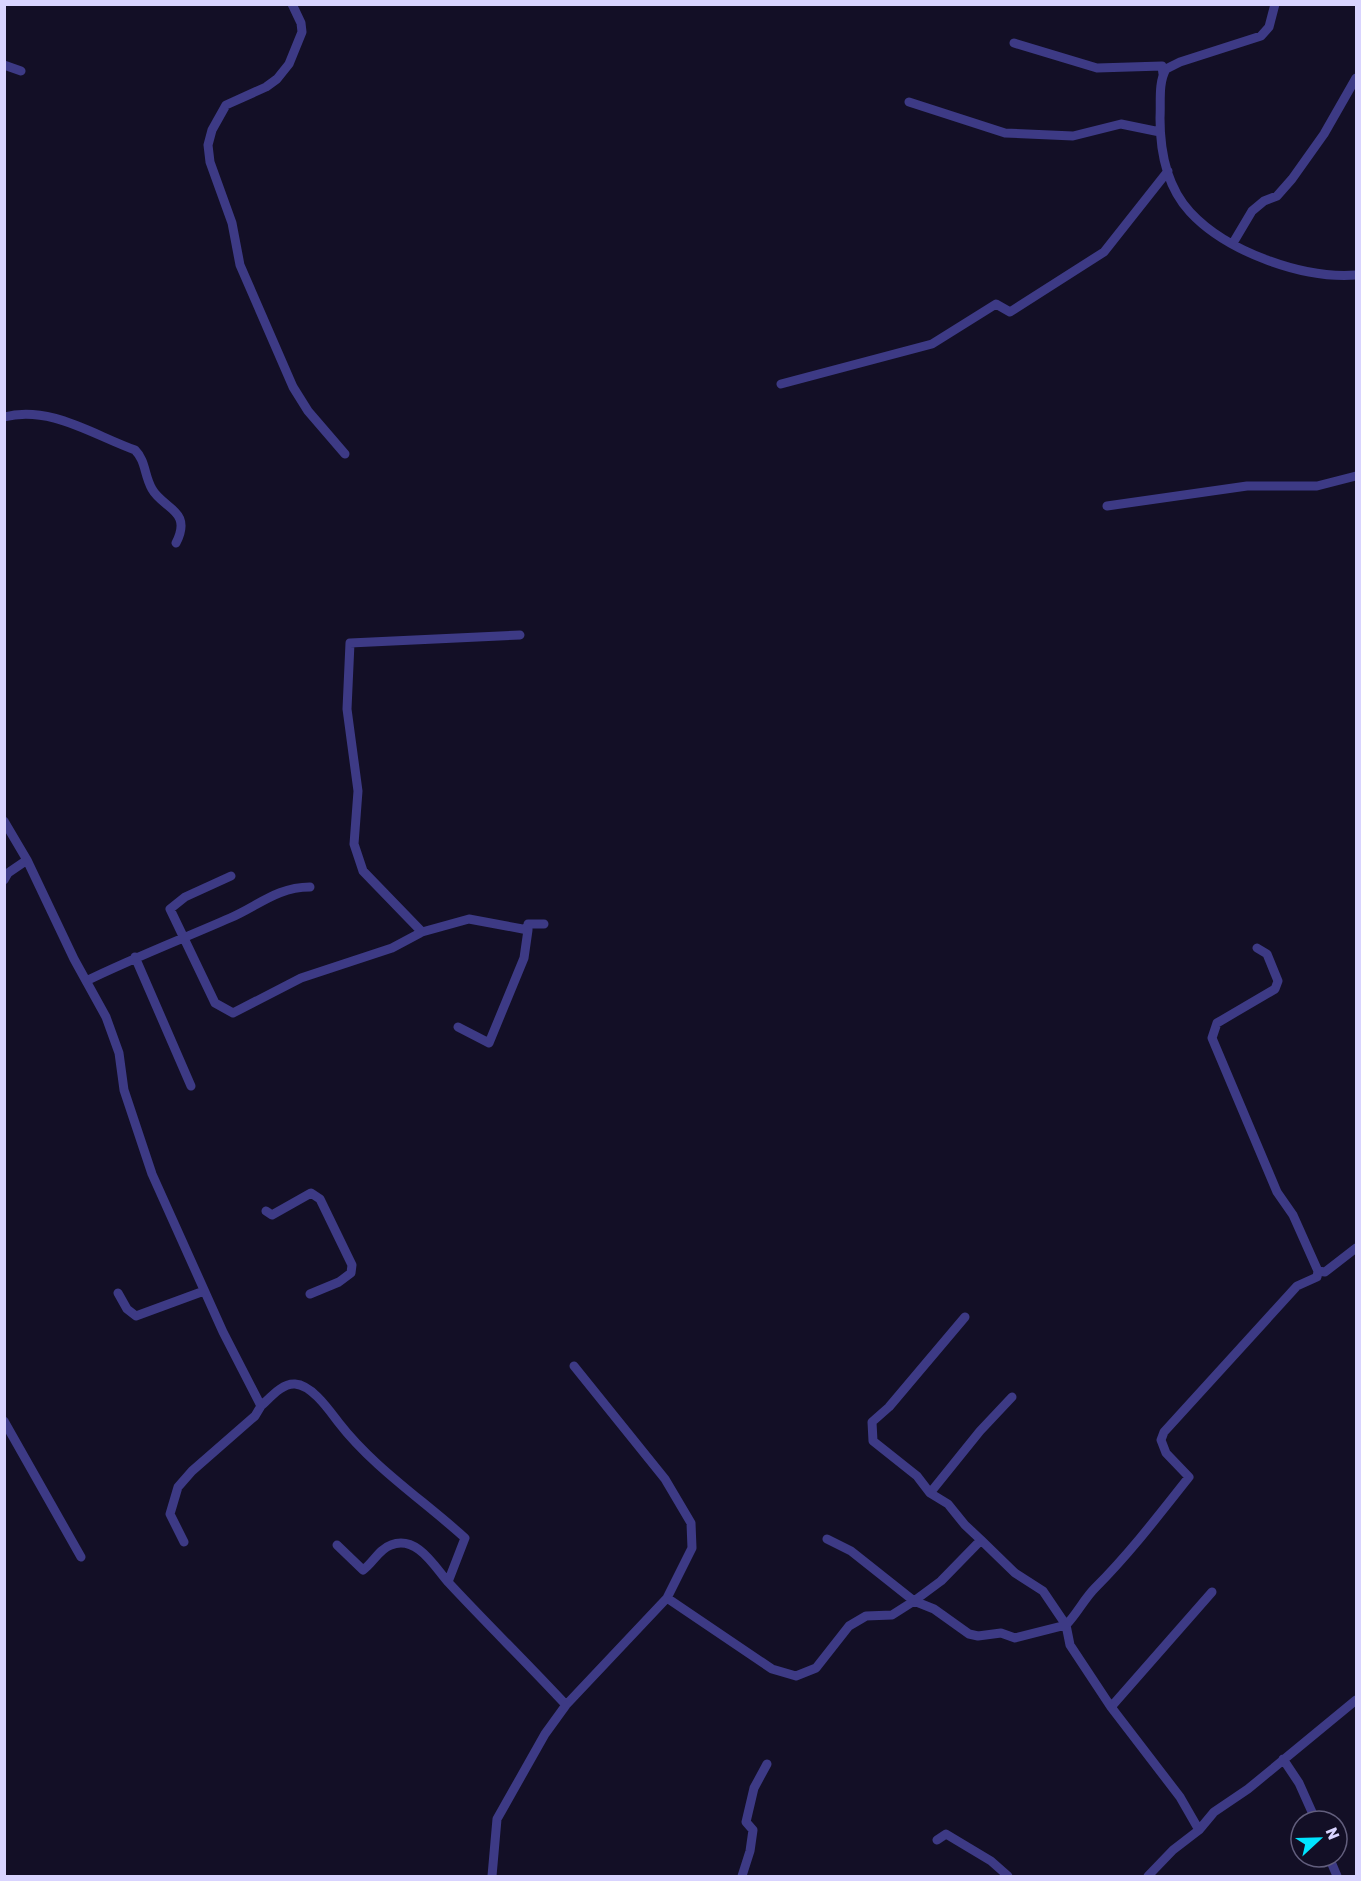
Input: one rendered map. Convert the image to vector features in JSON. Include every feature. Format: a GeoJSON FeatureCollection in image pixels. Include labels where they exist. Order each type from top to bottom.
{"type":"FeatureCollection","features":[{"type":"Feature","properties":{"kind":"street"},"geometry":{"type":"LineString","coordinates":[[292,4],[301,23],[302,32],[297,49],[277,79],[226,105],[212,130],[208,145],[210,162],[232,222],[240,265],[293,387],[308,411],[345,454]]}},
{"type":"Feature","properties":{"kind":"street"},"geometry":{"type":"LineString","coordinates":[[1163,75],[1172,65],[1261,36],[1269,27],[1275,4]]}},
{"type":"Feature","properties":{"kind":"street"},"geometry":{"type":"LineString","coordinates":[[1014,44],[1097,68],[1162,66],[1160,146],[1168,171],[1189,211],[1210,229],[1233,243],[1294,270],[1314,274],[1356,275]]}},
{"type":"Feature","properties":{"kind":"street"},"geometry":{"type":"LineString","coordinates":[[4,65],[21,71]]}},
{"type":"Feature","properties":{"kind":"street"},"geometry":{"type":"LineString","coordinates":[[1233,243],[1252,212],[1264,201],[1276,196],[1292,179],[1324,134],[1356,78]]}},
{"type":"Feature","properties":{"kind":"street"},"geometry":{"type":"LineString","coordinates":[[909,102],[1014,134],[1073,136],[1121,124],[1160,132]]}},
{"type":"Feature","properties":{"kind":"street"},"geometry":{"type":"LineString","coordinates":[[780,384],[932,344],[996,304],[1010,312],[1104,252],[1168,171]]}},
{"type":"Feature","properties":{"kind":"street"},"geometry":{"type":"LineString","coordinates":[[4,417],[19,414],[50,416],[135,450],[142,456],[152,490],[179,516],[180,530],[176,543]]}},
{"type":"Feature","properties":{"kind":"street"},"geometry":{"type":"LineString","coordinates":[[1107,506],[1247,486],[1265,488],[1317,486],[1356,477]]}},
{"type":"Feature","properties":{"kind":"street"},"geometry":{"type":"LineString","coordinates":[[422,932],[363,871],[354,844],[358,792],[347,709],[350,643],[520,634]]}},
{"type":"Feature","properties":{"kind":"street"},"geometry":{"type":"LineString","coordinates":[[4,821],[27,860],[106,1017],[119,1053],[124,1090],[153,1174],[194,1263],[204,1291],[261,1406]]}},
{"type":"Feature","properties":{"kind":"street"},"geometry":{"type":"LineString","coordinates":[[4,880],[8,873],[27,860]]}},
{"type":"Feature","properties":{"kind":"street"},"geometry":{"type":"LineString","coordinates":[[231,876],[185,897],[170,909],[181,937],[215,1004],[233,1013],[301,978],[392,948],[422,932],[469,920],[528,930]]}},
{"type":"Feature","properties":{"kind":"street"},"geometry":{"type":"LineString","coordinates":[[86,981],[135,957],[231,917],[269,895],[295,887],[310,887]]}},
{"type":"Feature","properties":{"kind":"street"},"geometry":{"type":"LineString","coordinates":[[458,1027],[489,1043],[524,958],[528,924],[544,924]]}},
{"type":"Feature","properties":{"kind":"street"},"geometry":{"type":"LineString","coordinates":[[827,1539],[851,1551],[914,1601],[934,1609],[969,1634],[978,1636],[1001,1633],[1015,1638],[1066,1625],[1094,1589],[1111,1574],[1122,1556],[1146,1533],[1189,1477],[1166,1453],[1161,1440],[1164,1432],[1297,1286],[1317,1277],[1318,1271],[1293,1215],[1277,1192],[1212,1038],[1217,1023],[1275,989],[1278,981],[1268,954],[1257,948]]}},
{"type":"Feature","properties":{"kind":"street"},"geometry":{"type":"LineString","coordinates":[[135,957],[191,1086]]}},
{"type":"Feature","properties":{"kind":"street"},"geometry":{"type":"LineString","coordinates":[[266,1211],[272,1215],[311,1193],[320,1199],[352,1265],[351,1274],[339,1282],[310,1294]]}},
{"type":"Feature","properties":{"kind":"street"},"geometry":{"type":"LineString","coordinates":[[1318,1271],[1325,1272],[1356,1248]]}},
{"type":"Feature","properties":{"kind":"street"},"geometry":{"type":"LineString","coordinates":[[118,1293],[127,1310],[136,1316],[204,1291]]}},
{"type":"Feature","properties":{"kind":"street"},"geometry":{"type":"LineString","coordinates":[[965,1317],[889,1407],[872,1422],[873,1441],[917,1476],[930,1493],[948,1504],[965,1526],[1016,1573],[1043,1591],[1066,1625],[1070,1645],[1111,1707],[1180,1797],[1199,1830]]}},
{"type":"Feature","properties":{"kind":"street"},"geometry":{"type":"LineString","coordinates":[[492,1876],[497,1819],[544,1734],[567,1705],[667,1598],[692,1548],[691,1523],[665,1479],[574,1366]]}},
{"type":"Feature","properties":{"kind":"street"},"geometry":{"type":"LineString","coordinates":[[184,1542],[170,1514],[178,1487],[192,1471],[255,1416],[261,1406],[284,1386],[293,1384],[303,1386],[326,1406],[350,1437],[465,1538],[448,1582]]}},
{"type":"Feature","properties":{"kind":"street"},"geometry":{"type":"LineString","coordinates":[[930,1493],[980,1431],[1012,1397]]}},
{"type":"Feature","properties":{"kind":"street"},"geometry":{"type":"LineString","coordinates":[[4,1421],[81,1557]]}},
{"type":"Feature","properties":{"kind":"street"},"geometry":{"type":"LineString","coordinates":[[667,1598],[772,1669],[796,1676],[816,1668],[849,1626],[866,1616],[892,1615],[914,1601],[941,1581],[981,1540]]}},
{"type":"Feature","properties":{"kind":"street"},"geometry":{"type":"LineString","coordinates":[[337,1545],[363,1570],[391,1545],[403,1543],[418,1548],[567,1705]]}},
{"type":"Feature","properties":{"kind":"street"},"geometry":{"type":"LineString","coordinates":[[1111,1707],[1212,1592]]}},
{"type":"Feature","properties":{"kind":"street"},"geometry":{"type":"LineString","coordinates":[[1148,1876],[1173,1850],[1199,1830],[1214,1812],[1239,1797],[1356,1700]]}},
{"type":"Feature","properties":{"kind":"street"},"geometry":{"type":"LineString","coordinates":[[1283,1760],[1299,1783],[1311,1809]]}},
{"type":"Feature","properties":{"kind":"street"},"geometry":{"type":"LineString","coordinates":[[741,1876],[750,1851],[753,1830],[746,1822],[754,1788],[767,1764]]}},
{"type":"Feature","properties":{"kind":"street"},"geometry":{"type":"LineString","coordinates":[[937,1840],[946,1834],[966,1844],[1008,1876]]}}]}
